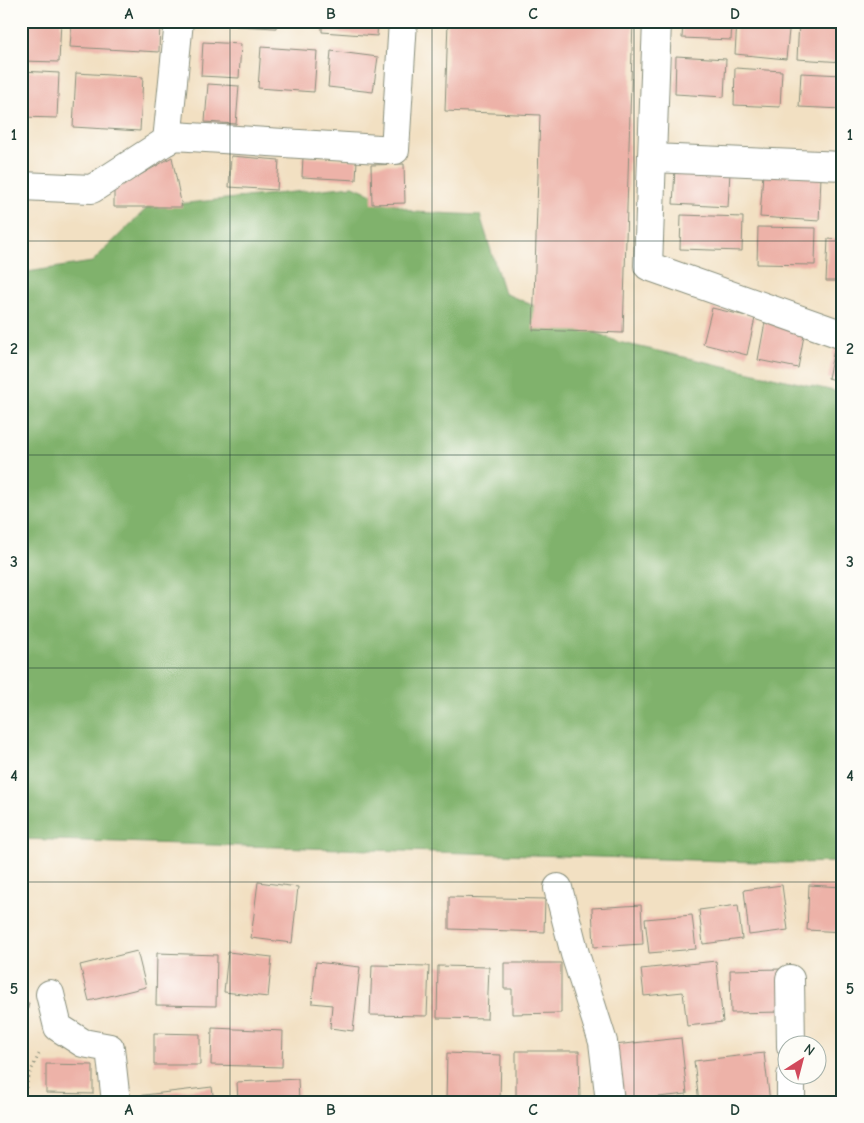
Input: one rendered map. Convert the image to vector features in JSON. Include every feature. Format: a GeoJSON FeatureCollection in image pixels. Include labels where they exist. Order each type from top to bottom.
{"type":"FeatureCollection","features":[{"type":"Feature","properties":{"kind":"street"},"geometry":{"type":"LineString","coordinates":[[167,140],[179,21]]}},
{"type":"Feature","properties":{"kind":"street"},"geometry":{"type":"LineString","coordinates":[[21,186],[92,189],[174,136],[395,150],[403,21]]}},
{"type":"Feature","properties":{"kind":"street"},"geometry":{"type":"LineString","coordinates":[[657,21],[648,266],[843,335]]}},
{"type":"Feature","properties":{"kind":"street"},"geometry":{"type":"LineString","coordinates":[[652,158],[843,166]]}},
{"type":"Feature","properties":{"kind":"street"},"geometry":{"type":"LineString","coordinates":[[558,888],[575,954],[603,1042],[610,1102]]}},
{"type":"Feature","properties":{"kind":"street"},"geometry":{"type":"LineString","coordinates":[[790,979],[791,1036]]}},
{"type":"Feature","properties":{"kind":"street"},"geometry":{"type":"LineString","coordinates":[[50,994],[58,1027],[82,1043],[110,1048],[116,1102]]}},
{"type":"Feature","properties":{"kind":"street"},"geometry":{"type":"LineString","coordinates":[[791,1086],[791,1102]]}},
{"type":"Feature","properties":{"kind":"path"},"geometry":{"type":"LineString","coordinates":[[22,1102],[30,1074],[41,1050],[58,1027]]}},
{"type":"Feature","properties":{"kind":"green space"},"geometry":{"type":"Polygon","coordinates":[[[353,186],[414,212],[480,215],[504,293],[618,342],[843,393],[843,862],[787,863],[21,839],[21,273],[92,262],[148,207],[353,186]]]}},
{"type":"Feature","properties":{"kind":"building"},"geometry":{"type":"Polygon","coordinates":[[[21,21],[61,21],[59,62],[21,61],[21,21]]]}},
{"type":"Feature","properties":{"kind":"building"},"geometry":{"type":"Polygon","coordinates":[[[72,21],[160,21],[159,52],[70,47],[72,21]]]}},
{"type":"Feature","properties":{"kind":"building"},"geometry":{"type":"Polygon","coordinates":[[[237,21],[277,21],[276,28],[236,26],[237,21]]]}},
{"type":"Feature","properties":{"kind":"building"},"geometry":{"type":"Polygon","coordinates":[[[322,21],[378,21],[377,36],[322,32],[322,21]]]}},
{"type":"Feature","properties":{"kind":"building"},"geometry":{"type":"Polygon","coordinates":[[[448,21],[633,21],[623,333],[533,330],[540,115],[445,111],[448,21]]]}},
{"type":"Feature","properties":{"kind":"building"},"geometry":{"type":"Polygon","coordinates":[[[683,21],[732,21],[731,40],[682,38],[683,21]]]}},
{"type":"Feature","properties":{"kind":"building"},"geometry":{"type":"Polygon","coordinates":[[[737,21],[790,21],[786,59],[735,54],[737,21]]]}},
{"type":"Feature","properties":{"kind":"building"},"geometry":{"type":"Polygon","coordinates":[[[799,21],[843,21],[843,62],[797,59],[799,21]]]}},
{"type":"Feature","properties":{"kind":"building"},"geometry":{"type":"Polygon","coordinates":[[[203,42],[241,44],[239,78],[201,76],[203,42]]]}},
{"type":"Feature","properties":{"kind":"building"},"geometry":{"type":"Polygon","coordinates":[[[261,47],[317,51],[314,92],[258,88],[261,47]]]}},
{"type":"Feature","properties":{"kind":"building"},"geometry":{"type":"Polygon","coordinates":[[[331,51],[378,57],[373,92],[328,87],[331,51]]]}},
{"type":"Feature","properties":{"kind":"building"},"geometry":{"type":"Polygon","coordinates":[[[676,56],[726,59],[724,97],[675,94],[676,56]]]}},
{"type":"Feature","properties":{"kind":"building"},"geometry":{"type":"Polygon","coordinates":[[[735,68],[782,71],[780,107],[734,105],[735,68]]]}},
{"type":"Feature","properties":{"kind":"building"},"geometry":{"type":"Polygon","coordinates":[[[21,71],[59,73],[57,118],[21,117],[21,71]]]}},
{"type":"Feature","properties":{"kind":"building"},"geometry":{"type":"Polygon","coordinates":[[[76,73],[143,77],[140,131],[73,127],[76,73]]]}},
{"type":"Feature","properties":{"kind":"building"},"geometry":{"type":"Polygon","coordinates":[[[801,73],[843,75],[843,109],[799,107],[801,73]]]}},
{"type":"Feature","properties":{"kind":"building"},"geometry":{"type":"Polygon","coordinates":[[[208,84],[239,86],[236,124],[205,122],[208,84]]]}},
{"type":"Feature","properties":{"kind":"building"},"geometry":{"type":"Polygon","coordinates":[[[231,156],[279,160],[277,190],[229,187],[231,156]]]}},
{"type":"Feature","properties":{"kind":"building"},"geometry":{"type":"Polygon","coordinates":[[[172,157],[182,207],[114,207],[114,190],[172,157]]]}},
{"type":"Feature","properties":{"kind":"building"},"geometry":{"type":"Polygon","coordinates":[[[303,157],[357,160],[356,180],[302,177],[303,157]]]}},
{"type":"Feature","properties":{"kind":"building"},"geometry":{"type":"Polygon","coordinates":[[[404,164],[405,203],[372,204],[371,165],[404,164]]]}},
{"type":"Feature","properties":{"kind":"building"},"geometry":{"type":"Polygon","coordinates":[[[675,169],[730,172],[728,207],[673,204],[675,169]]]}},
{"type":"Feature","properties":{"kind":"building"},"geometry":{"type":"Polygon","coordinates":[[[763,173],[821,177],[819,221],[760,217],[763,173]]]}},
{"type":"Feature","properties":{"kind":"building"},"geometry":{"type":"Polygon","coordinates":[[[841,198],[843,198],[843,224],[840,224],[841,198]]]}},
{"type":"Feature","properties":{"kind":"building"},"geometry":{"type":"Polygon","coordinates":[[[681,215],[743,217],[742,251],[680,249],[681,215]]]}},
{"type":"Feature","properties":{"kind":"building"},"geometry":{"type":"Polygon","coordinates":[[[758,227],[816,228],[815,265],[757,264],[758,227]]]}},
{"type":"Feature","properties":{"kind":"building"},"geometry":{"type":"Polygon","coordinates":[[[828,239],[843,240],[843,281],[826,281],[828,239]]]}},
{"type":"Feature","properties":{"kind":"building"},"geometry":{"type":"Polygon","coordinates":[[[712,308],[755,318],[747,355],[703,344],[712,308]]]}},
{"type":"Feature","properties":{"kind":"building"},"geometry":{"type":"Polygon","coordinates":[[[765,322],[805,330],[798,368],[758,360],[765,322]]]}},
{"type":"Feature","properties":{"kind":"building"},"geometry":{"type":"Polygon","coordinates":[[[835,345],[843,347],[843,382],[828,378],[835,345]]]}},
{"type":"Feature","properties":{"kind":"building"},"geometry":{"type":"Polygon","coordinates":[[[258,882],[298,887],[292,943],[251,938],[258,882]]]}},
{"type":"Feature","properties":{"kind":"building"},"geometry":{"type":"Polygon","coordinates":[[[782,885],[788,930],[749,935],[744,890],[782,885]]]}},
{"type":"Feature","properties":{"kind":"building"},"geometry":{"type":"Polygon","coordinates":[[[809,885],[843,887],[843,932],[807,930],[809,885]]]}},
{"type":"Feature","properties":{"kind":"building"},"geometry":{"type":"Polygon","coordinates":[[[449,897],[545,899],[544,932],[449,929],[449,897]]]}},
{"type":"Feature","properties":{"kind":"building"},"geometry":{"type":"Polygon","coordinates":[[[641,905],[643,944],[594,947],[592,908],[641,905]]]}},
{"type":"Feature","properties":{"kind":"building"},"geometry":{"type":"Polygon","coordinates":[[[738,905],[742,939],[703,944],[699,910],[738,905]]]}},
{"type":"Feature","properties":{"kind":"building"},"geometry":{"type":"Polygon","coordinates":[[[692,915],[696,949],[649,953],[645,919],[692,915]]]}},
{"type":"Feature","properties":{"kind":"building"},"geometry":{"type":"Polygon","coordinates":[[[137,951],[146,987],[89,1001],[80,965],[137,951]]]}},
{"type":"Feature","properties":{"kind":"building"},"geometry":{"type":"Polygon","coordinates":[[[228,952],[272,957],[268,997],[224,992],[228,952]]]}},
{"type":"Feature","properties":{"kind":"building"},"geometry":{"type":"Polygon","coordinates":[[[157,953],[217,955],[216,1006],[156,1005],[157,953]]]}},
{"type":"Feature","properties":{"kind":"building"},"geometry":{"type":"Polygon","coordinates":[[[716,961],[723,1022],[687,1026],[683,992],[644,996],[641,969],[716,961]]]}},
{"type":"Feature","properties":{"kind":"building"},"geometry":{"type":"Polygon","coordinates":[[[316,962],[360,967],[353,1031],[330,1028],[332,1005],[312,1003],[316,962]]]}},
{"type":"Feature","properties":{"kind":"building"},"geometry":{"type":"Polygon","coordinates":[[[504,963],[561,963],[561,1013],[512,1014],[512,989],[504,989],[504,963]]]}},
{"type":"Feature","properties":{"kind":"building"},"geometry":{"type":"Polygon","coordinates":[[[372,965],[429,966],[427,1016],[370,1015],[372,965]]]}},
{"type":"Feature","properties":{"kind":"building"},"geometry":{"type":"Polygon","coordinates":[[[438,966],[489,967],[487,1019],[437,1018],[438,966]]]}},
{"type":"Feature","properties":{"kind":"building"},"geometry":{"type":"Polygon","coordinates":[[[782,969],[783,1012],[731,1013],[730,970],[782,969]]]}},
{"type":"Feature","properties":{"kind":"building"},"geometry":{"type":"Polygon","coordinates":[[[21,1001],[29,1003],[22,1035],[21,1035],[21,1001]]]}},
{"type":"Feature","properties":{"kind":"building"},"geometry":{"type":"Polygon","coordinates":[[[212,1028],[283,1031],[282,1067],[211,1065],[212,1028]]]}},
{"type":"Feature","properties":{"kind":"building"},"geometry":{"type":"Polygon","coordinates":[[[154,1033],[200,1034],[200,1065],[154,1065],[154,1033]]]}},
{"type":"Feature","properties":{"kind":"building"},"geometry":{"type":"Polygon","coordinates":[[[681,1038],[687,1094],[620,1101],[614,1045],[681,1038]]]}},
{"type":"Feature","properties":{"kind":"building"},"geometry":{"type":"Polygon","coordinates":[[[516,1051],[579,1051],[580,1099],[516,1099],[516,1051]]]}},
{"type":"Feature","properties":{"kind":"building"},"geometry":{"type":"Polygon","coordinates":[[[447,1053],[501,1055],[500,1102],[446,1102],[447,1053]]]}},
{"type":"Feature","properties":{"kind":"building"},"geometry":{"type":"Polygon","coordinates":[[[764,1053],[770,1102],[699,1102],[694,1061],[764,1053]]]}},
{"type":"Feature","properties":{"kind":"building"},"geometry":{"type":"Polygon","coordinates":[[[46,1064],[93,1065],[93,1094],[46,1093],[46,1064]]]}},
{"type":"Feature","properties":{"kind":"building"},"geometry":{"type":"Polygon","coordinates":[[[298,1079],[299,1102],[238,1102],[237,1082],[298,1079]]]}},
{"type":"Feature","properties":{"kind":"building"},"geometry":{"type":"Polygon","coordinates":[[[212,1087],[214,1102],[136,1102],[136,1096],[212,1087]]]}}]}
